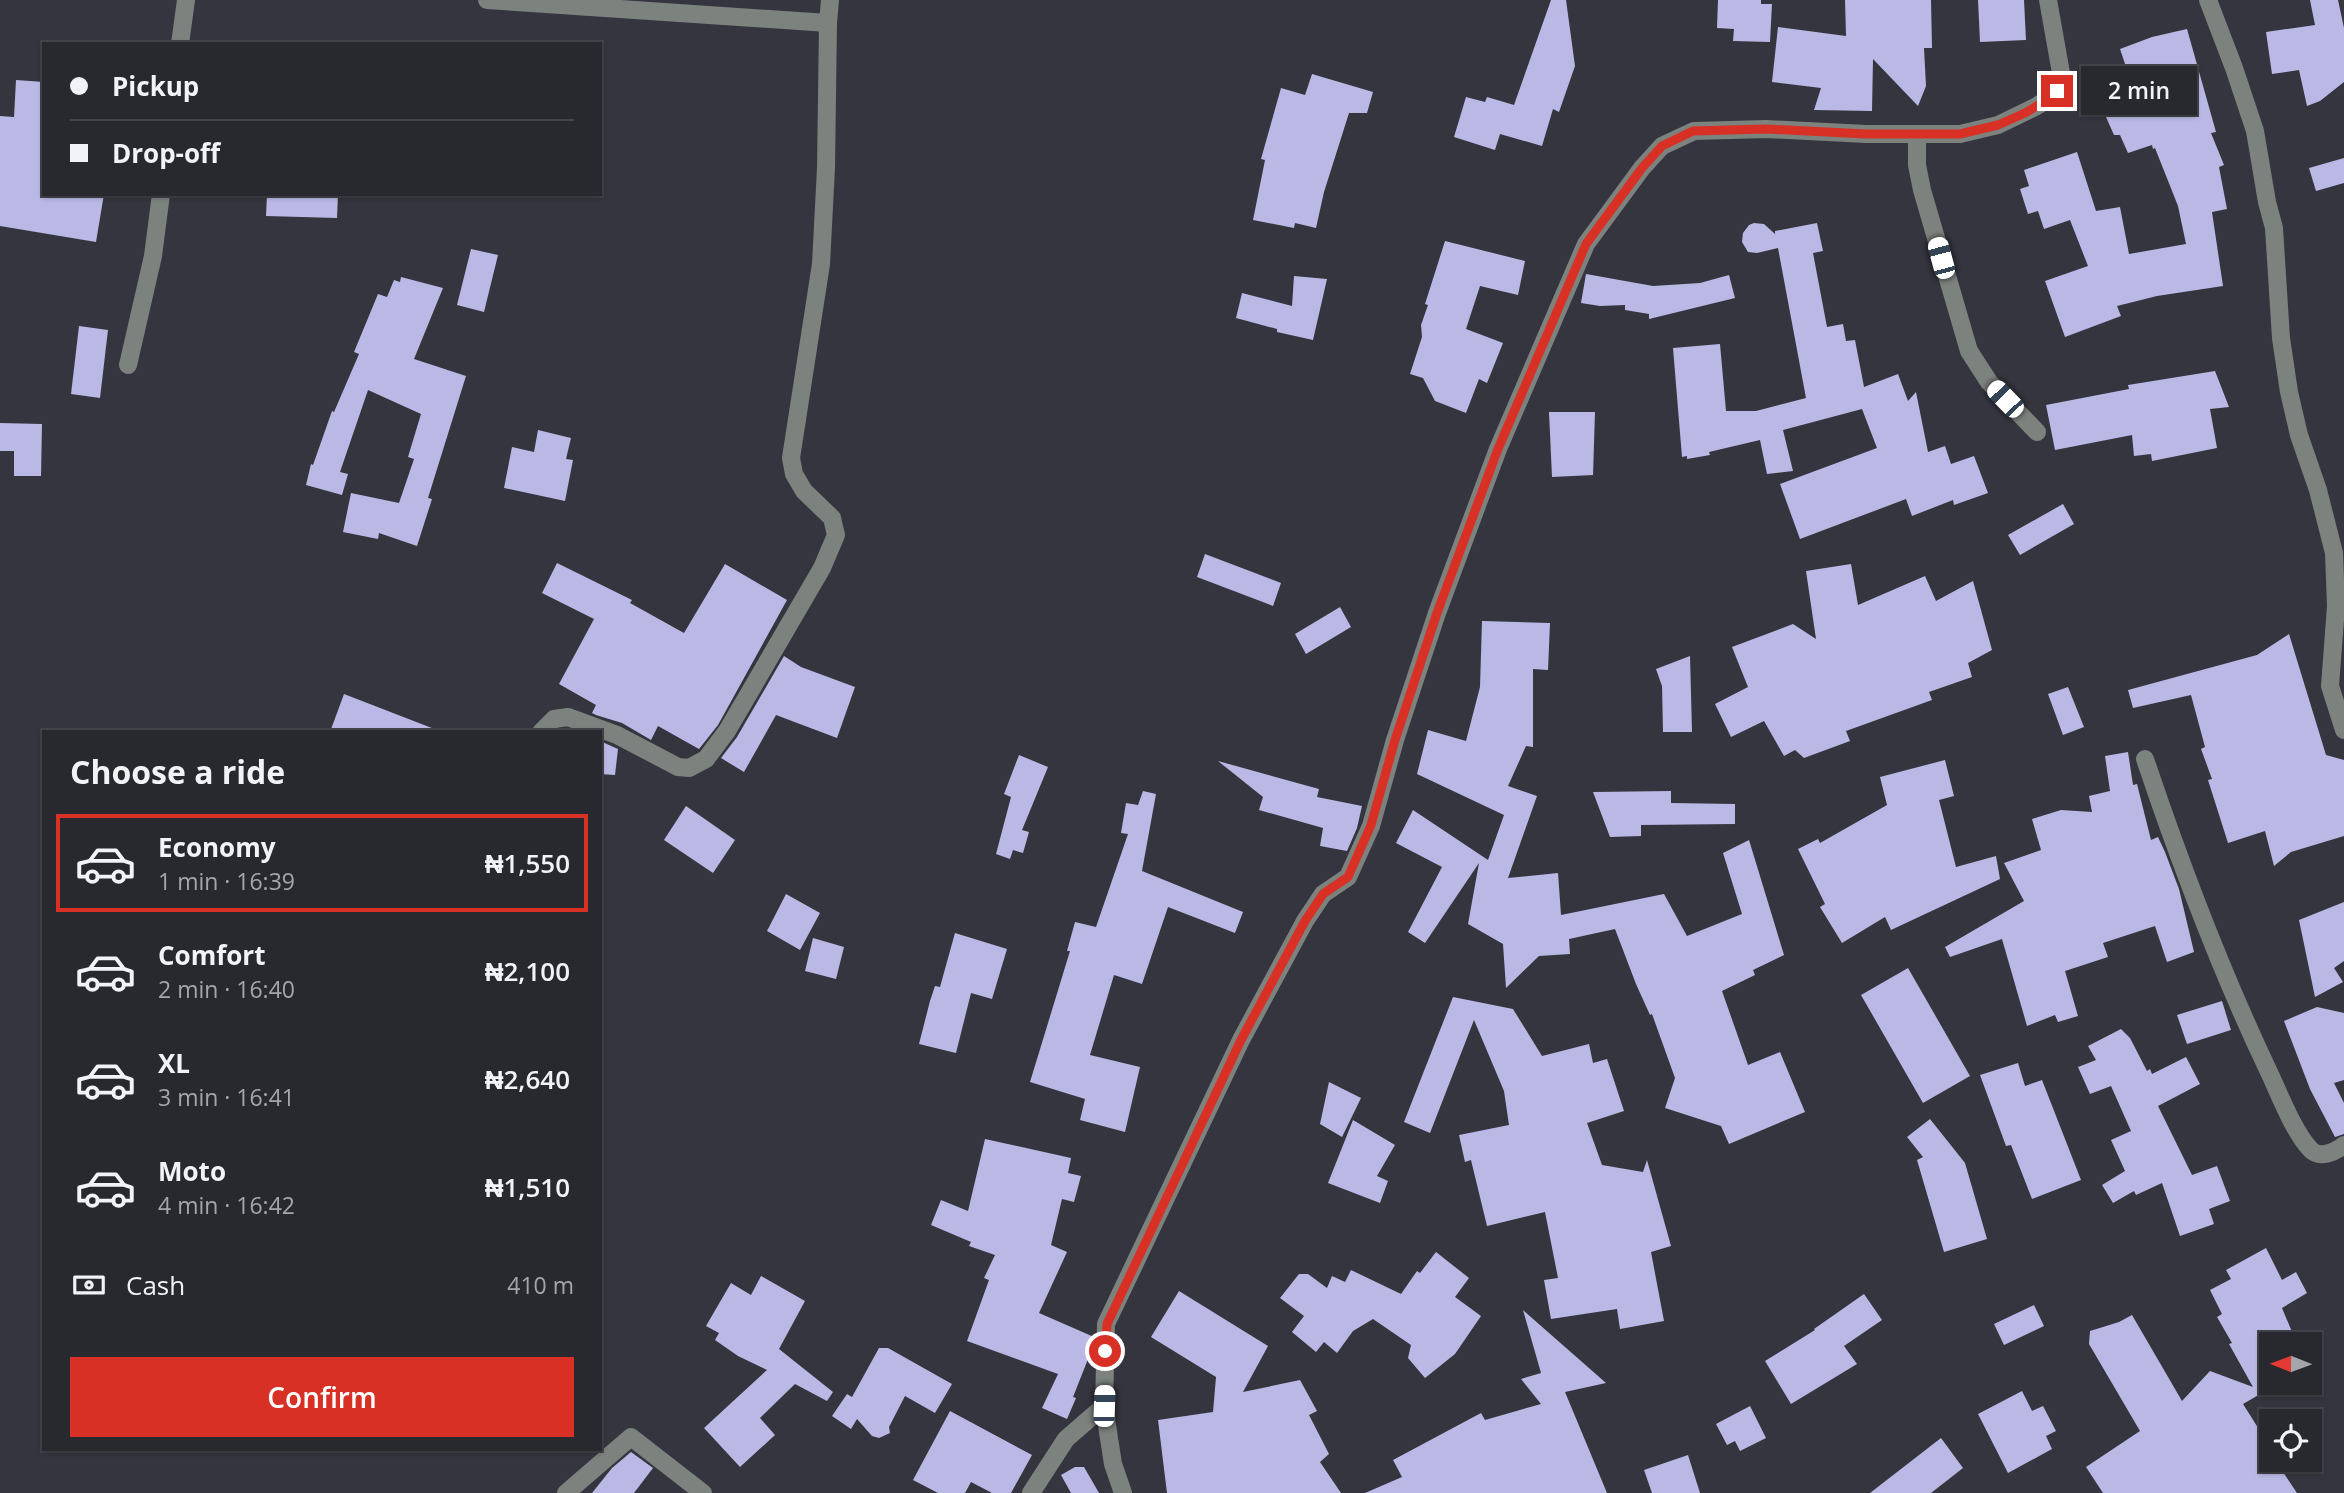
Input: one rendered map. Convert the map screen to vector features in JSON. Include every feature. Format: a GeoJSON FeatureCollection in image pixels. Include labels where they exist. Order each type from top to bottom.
{"type":"FeatureCollection","features":[{"type":"Feature","properties":{"kind":"street"},"geometry":{"type":"LineString","coordinates":[[180,42],[186,0]]}},
{"type":"Feature","properties":{"kind":"street"},"geometry":{"type":"LineString","coordinates":[[488,0],[828,23]]}},
{"type":"Feature","properties":{"kind":"street"},"geometry":{"type":"LineString","coordinates":[[543,730],[554,719],[568,717],[617,735],[678,767],[698,765],[706,759],[727,731],[822,568],[836,535],[832,517],[804,491],[794,474],[790,458],[821,264],[827,168],[830,0]]}},
{"type":"Feature","properties":{"kind":"street"},"geometry":{"type":"LineString","coordinates":[[1122,1493],[1113,1464],[1104,1406],[1107,1324],[1247,1028],[1305,921],[1323,894],[1348,877],[1367,836],[1437,613],[1489,474],[1586,244],[1642,168],[1662,146],[1693,131],[1766,129],[1866,134],[1960,134],[1998,125],[2025,113],[2052,97],[2057,91],[2061,73],[2048,0]]}},
{"type":"Feature","properties":{"kind":"street"},"geometry":{"type":"LineString","coordinates":[[2208,0],[2255,131],[2274,228],[2281,338],[2289,392],[2334,553],[2336,606],[2330,686],[2344,730]]}},
{"type":"Feature","properties":{"kind":"street"},"geometry":{"type":"LineString","coordinates":[[1917,134],[1917,165],[1922,190],[1969,351],[1989,382],[2037,432]]}},
{"type":"Feature","properties":{"kind":"street"},"geometry":{"type":"LineString","coordinates":[[128,365],[153,256],[161,196]]}},
{"type":"Feature","properties":{"kind":"street"},"geometry":{"type":"LineString","coordinates":[[2145,759],[2181,868],[2233,996],[2291,1119],[2312,1151],[2332,1153],[2344,1145]]}},
{"type":"Feature","properties":{"kind":"street"},"geometry":{"type":"LineString","coordinates":[[1031,1493],[1066,1439],[1104,1406]]}},
{"type":"Feature","properties":{"kind":"street"},"geometry":{"type":"LineString","coordinates":[[566,1493],[631,1437],[703,1493]]}},
{"type":"Feature","properties":{"kind":"building"},"geometry":{"type":"Polygon","coordinates":[[[1551,0],[1566,0],[1575,66],[1559,112],[1553,109],[1542,146],[1500,134],[1495,150],[1454,137],[1466,97],[1485,102],[1487,97],[1514,105],[1551,0]]]}},
{"type":"Feature","properties":{"kind":"building"},"geometry":{"type":"Polygon","coordinates":[[[1718,0],[1761,0],[1761,4],[1772,4],[1770,42],[1733,41],[1734,29],[1717,28],[1718,0]]]}},
{"type":"Feature","properties":{"kind":"building"},"geometry":{"type":"Polygon","coordinates":[[[1845,0],[1931,0],[1932,48],[1924,48],[1926,86],[1918,106],[1873,59],[1872,111],[1814,110],[1821,88],[1772,82],[1778,27],[1846,36],[1845,0]]]}},
{"type":"Feature","properties":{"kind":"building"},"geometry":{"type":"Polygon","coordinates":[[[1978,0],[2024,0],[2026,40],[1980,42],[1978,0]]]}},
{"type":"Feature","properties":{"kind":"building"},"geometry":{"type":"Polygon","coordinates":[[[2310,0],[2338,0],[2344,28],[2344,82],[2320,101],[2307,106],[2299,70],[2272,74],[2266,32],[2315,25],[2310,0]]]}},
{"type":"Feature","properties":{"kind":"building"},"geometry":{"type":"Polygon","coordinates":[[[2187,29],[2216,132],[2211,133],[2224,165],[2219,167],[2227,209],[2212,212],[2223,286],[2157,296],[2117,306],[2121,316],[2065,337],[2045,281],[2088,266],[2070,220],[2044,229],[2038,211],[2028,214],[2020,189],[2029,186],[2024,170],[2077,152],[2096,211],[2120,207],[2129,254],[2186,244],[2178,206],[2155,148],[2153,149],[2152,145],[2128,153],[2120,135],[2114,135],[2106,117],[2138,102],[2120,49],[2152,37],[2187,29]]]}},
{"type":"Feature","properties":{"kind":"building"},"geometry":{"type":"Polygon","coordinates":[[[1312,74],[1373,92],[1367,113],[1349,113],[1324,192],[1316,228],[1295,223],[1294,228],[1253,220],[1265,160],[1261,159],[1281,88],[1305,95],[1312,74]]]}},
{"type":"Feature","properties":{"kind":"building"},"geometry":{"type":"Polygon","coordinates":[[[16,80],[42,82],[42,196],[104,196],[96,242],[0,226],[0,116],[14,117],[16,80]]]}},
{"type":"Feature","properties":{"kind":"building"},"geometry":{"type":"Polygon","coordinates":[[[2344,158],[2344,183],[2316,191],[2309,168],[2344,158]]]}},
{"type":"Feature","properties":{"kind":"building"},"geometry":{"type":"Polygon","coordinates":[[[267,196],[338,196],[337,218],[266,216],[267,196]]]}},
{"type":"Feature","properties":{"kind":"building"},"geometry":{"type":"Polygon","coordinates":[[[1754,223],[1764,224],[1775,234],[1775,231],[1817,223],[1823,251],[1813,253],[1827,327],[1843,324],[1846,341],[1855,340],[1864,387],[1898,374],[1908,401],[1916,392],[1928,452],[1945,446],[1951,464],[1974,456],[1988,493],[1954,505],[1953,500],[1912,516],[1906,499],[1800,539],[1780,484],[1877,448],[1862,409],[1783,430],[1793,471],[1767,474],[1760,440],[1709,452],[1710,455],[1687,459],[1687,456],[1682,457],[1673,348],[1720,344],[1726,411],[1756,411],[1806,398],[1778,248],[1757,253],[1748,252],[1742,242],[1743,233],[1754,223]]]}},
{"type":"Feature","properties":{"kind":"building"},"geometry":{"type":"Polygon","coordinates":[[[1445,241],[1525,261],[1518,295],[1480,286],[1466,329],[1503,343],[1487,383],[1479,379],[1466,413],[1435,401],[1423,378],[1410,374],[1422,337],[1421,325],[1428,305],[1425,304],[1445,241]]]}},
{"type":"Feature","properties":{"kind":"building"},"geometry":{"type":"Polygon","coordinates":[[[471,249],[498,255],[484,312],[457,305],[471,249]]]}},
{"type":"Feature","properties":{"kind":"building"},"geometry":{"type":"Polygon","coordinates":[[[1586,274],[1653,286],[1700,283],[1729,275],[1735,298],[1649,319],[1649,314],[1625,310],[1625,305],[1600,306],[1581,303],[1586,274]]]}},
{"type":"Feature","properties":{"kind":"building"},"geometry":{"type":"Polygon","coordinates":[[[1294,276],[1327,279],[1313,340],[1277,332],[1277,329],[1236,318],[1242,293],[1292,306],[1294,276]]]}},
{"type":"Feature","properties":{"kind":"building"},"geometry":{"type":"Polygon","coordinates":[[[401,277],[443,288],[414,359],[466,376],[428,498],[432,499],[417,546],[379,533],[378,539],[343,532],[351,493],[399,503],[414,459],[408,457],[421,414],[368,390],[340,472],[348,474],[342,495],[306,485],[311,464],[313,465],[332,411],[334,412],[359,354],[354,352],[378,294],[387,297],[394,280],[400,282],[401,277]]]}},
{"type":"Feature","properties":{"kind":"building"},"geometry":{"type":"Polygon","coordinates":[[[79,326],[108,330],[100,398],[71,394],[79,326]]]}},
{"type":"Feature","properties":{"kind":"building"},"geometry":{"type":"Polygon","coordinates":[[[2215,371],[2229,407],[2210,409],[2217,448],[2152,461],[2151,454],[2134,456],[2132,435],[2055,450],[2046,405],[2129,389],[2128,385],[2215,371]]]}},
{"type":"Feature","properties":{"kind":"building"},"geometry":{"type":"Polygon","coordinates":[[[1549,412],[1595,412],[1593,475],[1552,477],[1549,412]]]}},
{"type":"Feature","properties":{"kind":"building"},"geometry":{"type":"Polygon","coordinates":[[[0,423],[42,424],[41,476],[14,476],[14,451],[0,451],[0,423]]]}},
{"type":"Feature","properties":{"kind":"building"},"geometry":{"type":"Polygon","coordinates":[[[538,430],[571,438],[566,459],[573,460],[565,501],[504,488],[512,447],[534,452],[538,430]]]}},
{"type":"Feature","properties":{"kind":"building"},"geometry":{"type":"Polygon","coordinates":[[[2063,504],[2074,524],[2020,555],[2008,535],[2063,504]]]}},
{"type":"Feature","properties":{"kind":"building"},"geometry":{"type":"Polygon","coordinates":[[[1205,554],[1281,583],[1273,606],[1197,577],[1205,554]]]}},
{"type":"Feature","properties":{"kind":"building"},"geometry":{"type":"Polygon","coordinates":[[[557,563],[632,600],[630,603],[684,633],[725,564],[787,600],[718,725],[699,749],[658,726],[651,740],[622,723],[596,715],[592,713],[596,705],[559,684],[594,619],[542,593],[557,563]]]}},
{"type":"Feature","properties":{"kind":"building"},"geometry":{"type":"Polygon","coordinates":[[[1851,564],[1858,605],[1925,576],[1936,601],[1973,581],[1992,650],[1968,663],[1972,677],[1929,692],[1932,700],[1846,731],[1850,741],[1804,758],[1795,750],[1784,756],[1764,721],[1731,737],[1715,704],[1748,687],[1732,647],[1793,624],[1816,639],[1806,571],[1851,564]]]}},
{"type":"Feature","properties":{"kind":"building"},"geometry":{"type":"Polygon","coordinates":[[[1340,607],[1351,627],[1306,654],[1295,634],[1340,607]]]}},
{"type":"Feature","properties":{"kind":"building"},"geometry":{"type":"Polygon","coordinates":[[[1482,621],[1550,623],[1548,670],[1533,669],[1533,747],[1526,746],[1508,786],[1537,796],[1508,878],[1558,873],[1561,915],[1664,894],[1687,936],[1742,914],[1723,853],[1749,840],[1784,955],[1753,970],[1755,975],[1722,991],[1748,1065],[1780,1052],[1805,1112],[1729,1144],[1721,1126],[1665,1108],[1675,1078],[1652,1014],[1650,1015],[1636,984],[1615,929],[1569,939],[1570,954],[1539,956],[1506,988],[1503,944],[1468,924],[1479,863],[1425,943],[1408,932],[1442,867],[1396,843],[1413,810],[1488,860],[1504,815],[1417,774],[1428,730],[1466,741],[1480,687],[1482,621]]]}},
{"type":"Feature","properties":{"kind":"building"},"geometry":{"type":"Polygon","coordinates":[[[2289,634],[2326,755],[2344,760],[2344,836],[2291,852],[2274,866],[2265,831],[2228,843],[2208,780],[2212,779],[2201,749],[2205,747],[2191,695],[2133,708],[2128,690],[2257,655],[2289,634]]]}},
{"type":"Feature","properties":{"kind":"building"},"geometry":{"type":"Polygon","coordinates":[[[784,656],[801,667],[855,687],[837,738],[776,715],[744,772],[721,758],[737,737],[784,656]]]}},
{"type":"Feature","properties":{"kind":"building"},"geometry":{"type":"Polygon","coordinates":[[[1690,656],[1692,732],[1663,732],[1662,686],[1656,669],[1690,656]]]}},
{"type":"Feature","properties":{"kind":"building"},"geometry":{"type":"Polygon","coordinates":[[[2068,687],[2084,727],[2063,735],[2048,694],[2068,687]]]}},
{"type":"Feature","properties":{"kind":"building"},"geometry":{"type":"Polygon","coordinates":[[[344,694],[437,730],[331,730],[344,694]]]}},
{"type":"Feature","properties":{"kind":"building"},"geometry":{"type":"Polygon","coordinates":[[[602,742],[618,749],[615,775],[602,774],[602,742]]]}},
{"type":"Feature","properties":{"kind":"building"},"geometry":{"type":"Polygon","coordinates":[[[2128,752],[2133,785],[2137,784],[2151,840],[2158,837],[2165,852],[2179,889],[2194,952],[2167,962],[2155,926],[2103,943],[2108,957],[2065,971],[2078,1016],[2058,1022],[2055,1015],[2027,1026],[2002,939],[1950,957],[1945,947],[2024,901],[2004,863],[2041,850],[2032,819],[2061,810],[2092,812],[2089,796],[2110,791],[2105,756],[2128,752]]]}},
{"type":"Feature","properties":{"kind":"building"},"geometry":{"type":"Polygon","coordinates":[[[1019,755],[1048,767],[1022,830],[1029,832],[1023,853],[1013,850],[1010,859],[996,854],[1011,797],[1004,794],[1019,755]]]}},
{"type":"Feature","properties":{"kind":"building"},"geometry":{"type":"Polygon","coordinates":[[[1945,760],[1954,796],[1939,800],[1956,867],[1996,856],[2000,879],[1891,930],[1885,917],[1842,943],[1820,907],[1825,904],[1798,849],[1818,839],[1820,843],[1887,805],[1880,777],[1945,760]]]}},
{"type":"Feature","properties":{"kind":"building"},"geometry":{"type":"Polygon","coordinates":[[[1218,761],[1319,789],[1317,797],[1362,806],[1357,828],[1347,851],[1320,846],[1323,828],[1259,810],[1263,797],[1218,761]]]}},
{"type":"Feature","properties":{"kind":"building"},"geometry":{"type":"Polygon","coordinates":[[[1143,791],[1156,794],[1142,871],[1243,912],[1235,933],[1168,907],[1142,984],[1114,975],[1090,1055],[1140,1067],[1125,1132],[1080,1120],[1085,1099],[1030,1082],[1070,951],[1067,951],[1075,922],[1096,927],[1128,834],[1121,833],[1126,803],[1138,805],[1143,791]]]}},
{"type":"Feature","properties":{"kind":"building"},"geometry":{"type":"Polygon","coordinates":[[[1671,791],[1671,803],[1735,804],[1735,824],[1641,825],[1641,836],[1610,837],[1593,792],[1671,791]]]}},
{"type":"Feature","properties":{"kind":"building"},"geometry":{"type":"Polygon","coordinates":[[[686,806],[735,840],[713,873],[664,840],[686,806]]]}},
{"type":"Feature","properties":{"kind":"building"},"geometry":{"type":"Polygon","coordinates":[[[786,894],[820,913],[800,950],[767,931],[786,894]]]}},
{"type":"Feature","properties":{"kind":"building"},"geometry":{"type":"Polygon","coordinates":[[[2344,902],[2344,961],[2334,968],[2343,982],[2315,997],[2299,920],[2344,902]]]}},
{"type":"Feature","properties":{"kind":"building"},"geometry":{"type":"Polygon","coordinates":[[[955,933],[1007,949],[992,999],[971,993],[956,1053],[919,1044],[930,1001],[935,986],[940,987],[955,933]]]}},
{"type":"Feature","properties":{"kind":"building"},"geometry":{"type":"Polygon","coordinates":[[[813,938],[844,947],[836,979],[805,971],[813,938]]]}},
{"type":"Feature","properties":{"kind":"building"},"geometry":{"type":"Polygon","coordinates":[[[1908,968],[1970,1076],[1923,1103],[1861,995],[1908,968]]]}},
{"type":"Feature","properties":{"kind":"building"},"geometry":{"type":"Polygon","coordinates":[[[1453,997],[1513,1009],[1542,1056],[1589,1044],[1593,1063],[1607,1059],[1624,1111],[1587,1123],[1602,1165],[1643,1172],[1647,1160],[1671,1246],[1651,1252],[1664,1321],[1620,1329],[1617,1309],[1551,1319],[1544,1280],[1558,1278],[1545,1212],[1487,1226],[1471,1160],[1465,1162],[1459,1135],[1509,1125],[1504,1091],[1474,1020],[1430,1133],[1404,1122],[1453,997]]]}},
{"type":"Feature","properties":{"kind":"building"},"geometry":{"type":"Polygon","coordinates":[[[2222,1001],[2231,1030],[2187,1044],[2177,1015],[2222,1001]]]}},
{"type":"Feature","properties":{"kind":"building"},"geometry":{"type":"Polygon","coordinates":[[[2317,1007],[2344,1013],[2344,1080],[2334,1083],[2344,1103],[2344,1134],[2335,1137],[2310,1089],[2284,1021],[2317,1007]]]}},
{"type":"Feature","properties":{"kind":"building"},"geometry":{"type":"Polygon","coordinates":[[[2121,1029],[2130,1038],[2147,1071],[2150,1069],[2152,1074],[2186,1057],[2200,1084],[2158,1106],[2192,1175],[2217,1166],[2230,1201],[2209,1209],[2214,1224],[2180,1236],[2162,1183],[2136,1195],[2134,1191],[2113,1203],[2102,1185],[2125,1171],[2111,1140],[2131,1131],[2111,1086],[2090,1094],[2078,1067],[2096,1060],[2088,1046],[2121,1029]]]}},
{"type":"Feature","properties":{"kind":"building"},"geometry":{"type":"Polygon","coordinates":[[[2018,1063],[2025,1086],[2042,1080],[2081,1180],[2032,1199],[2011,1145],[2006,1146],[1980,1075],[2018,1063]]]}},
{"type":"Feature","properties":{"kind":"building"},"geometry":{"type":"Polygon","coordinates":[[[1329,1082],[1361,1098],[1342,1137],[1320,1124],[1329,1082]]]}},
{"type":"Feature","properties":{"kind":"building"},"geometry":{"type":"Polygon","coordinates":[[[1930,1119],[1965,1163],[1987,1239],[1944,1252],[1917,1160],[1923,1157],[1907,1137],[1930,1119]]]}},
{"type":"Feature","properties":{"kind":"building"},"geometry":{"type":"Polygon","coordinates":[[[1353,1120],[1395,1145],[1377,1176],[1388,1181],[1380,1203],[1328,1183],[1353,1120]]]}},
{"type":"Feature","properties":{"kind":"building"},"geometry":{"type":"Polygon","coordinates":[[[985,1139],[1071,1158],[1068,1173],[1081,1176],[1074,1202],[1062,1199],[1051,1245],[1067,1252],[1039,1313],[1094,1337],[1094,1344],[1067,1419],[1042,1408],[1058,1374],[967,1341],[989,1280],[984,1278],[995,1255],[969,1246],[971,1242],[931,1225],[941,1200],[968,1211],[985,1139]]]}},
{"type":"Feature","properties":{"kind":"building"},"geometry":{"type":"Polygon","coordinates":[[[2266,1248],[2282,1280],[2296,1272],[2307,1293],[2282,1308],[2292,1332],[2259,1332],[2259,1395],[2243,1404],[2259,1429],[2259,1472],[2283,1472],[2297,1493],[2103,1493],[2086,1467],[2140,1431],[2089,1344],[2090,1331],[2132,1315],[2182,1401],[2210,1371],[2253,1387],[2217,1317],[2222,1314],[2210,1290],[2231,1279],[2226,1270],[2266,1248]]]}},
{"type":"Feature","properties":{"kind":"building"},"geometry":{"type":"Polygon","coordinates":[[[1436,1252],[1469,1278],[1455,1297],[1481,1316],[1455,1354],[1425,1378],[1408,1358],[1411,1345],[1373,1319],[1353,1331],[1337,1353],[1324,1342],[1316,1352],[1292,1332],[1304,1316],[1280,1298],[1299,1274],[1308,1274],[1327,1288],[1332,1276],[1345,1282],[1351,1270],[1401,1294],[1417,1271],[1420,1273],[1436,1252]]]}},
{"type":"Feature","properties":{"kind":"building"},"geometry":{"type":"Polygon","coordinates":[[[761,1276],[805,1301],[779,1349],[833,1392],[827,1401],[795,1384],[760,1418],[775,1435],[740,1467],[704,1428],[767,1370],[738,1356],[715,1340],[719,1333],[706,1326],[731,1283],[751,1295],[761,1276]]]}},
{"type":"Feature","properties":{"kind":"building"},"geometry":{"type":"Polygon","coordinates":[[[1179,1291],[1268,1346],[1243,1392],[1300,1380],[1317,1411],[1309,1415],[1329,1454],[1320,1462],[1341,1493],[1167,1493],[1158,1420],[1213,1412],[1216,1377],[1151,1337],[1179,1291]]]}},
{"type":"Feature","properties":{"kind":"building"},"geometry":{"type":"Polygon","coordinates":[[[1864,1294],[1882,1320],[1844,1346],[1857,1364],[1791,1404],[1765,1361],[1815,1330],[1864,1294]]]}},
{"type":"Feature","properties":{"kind":"building"},"geometry":{"type":"Polygon","coordinates":[[[2034,1305],[2044,1326],[2004,1345],[1994,1324],[2034,1305]]]}},
{"type":"Feature","properties":{"kind":"building"},"geometry":{"type":"Polygon","coordinates":[[[1523,1310],[1606,1383],[1565,1392],[1607,1493],[1365,1493],[1402,1477],[1393,1460],[1481,1413],[1485,1420],[1541,1404],[1521,1379],[1541,1373],[1523,1310]]]}},
{"type":"Feature","properties":{"kind":"building"},"geometry":{"type":"Polygon","coordinates":[[[879,1348],[888,1348],[952,1384],[935,1413],[905,1396],[889,1427],[890,1433],[879,1438],[872,1436],[857,1419],[851,1429],[832,1416],[847,1394],[852,1397],[879,1348]]]}},
{"type":"Feature","properties":{"kind":"building"},"geometry":{"type":"Polygon","coordinates":[[[2022,1391],[2032,1411],[2043,1406],[2056,1431],[2046,1436],[2052,1449],[2008,1473],[1978,1414],[2022,1391]]]}},
{"type":"Feature","properties":{"kind":"building"},"geometry":{"type":"Polygon","coordinates":[[[1750,1406],[1766,1438],[1740,1451],[1735,1441],[1727,1445],[1716,1424],[1750,1406]]]}},
{"type":"Feature","properties":{"kind":"building"},"geometry":{"type":"Polygon","coordinates":[[[950,1411],[1032,1455],[1011,1493],[992,1493],[971,1482],[965,1493],[938,1493],[913,1480],[950,1411]]]}},
{"type":"Feature","properties":{"kind":"building"},"geometry":{"type":"Polygon","coordinates":[[[1941,1438],[1963,1468],[1931,1493],[1870,1493],[1941,1438]]]}},
{"type":"Feature","properties":{"kind":"building"},"geometry":{"type":"Polygon","coordinates":[[[631,1452],[653,1468],[634,1493],[592,1493],[612,1468],[631,1452]]]}},
{"type":"Feature","properties":{"kind":"building"},"geometry":{"type":"Polygon","coordinates":[[[1688,1455],[1700,1493],[1652,1493],[1644,1470],[1688,1455]]]}},
{"type":"Feature","properties":{"kind":"building"},"geometry":{"type":"Polygon","coordinates":[[[1075,1467],[1084,1467],[1099,1493],[1071,1493],[1061,1475],[1075,1467]]]}},
{"type":"Feature","properties":{"kind":"route"},"geometry":{"type":"LineString","coordinates":[[1105,1351],[1107,1324],[1241,1040],[1305,921],[1323,894],[1348,877],[1371,825],[1395,740],[1437,613],[1498,449],[1586,244],[1642,168],[1662,146],[1693,131],[1766,129],[1866,134],[1960,134],[1998,125],[2025,113],[2052,97],[2057,91]]}}]}
